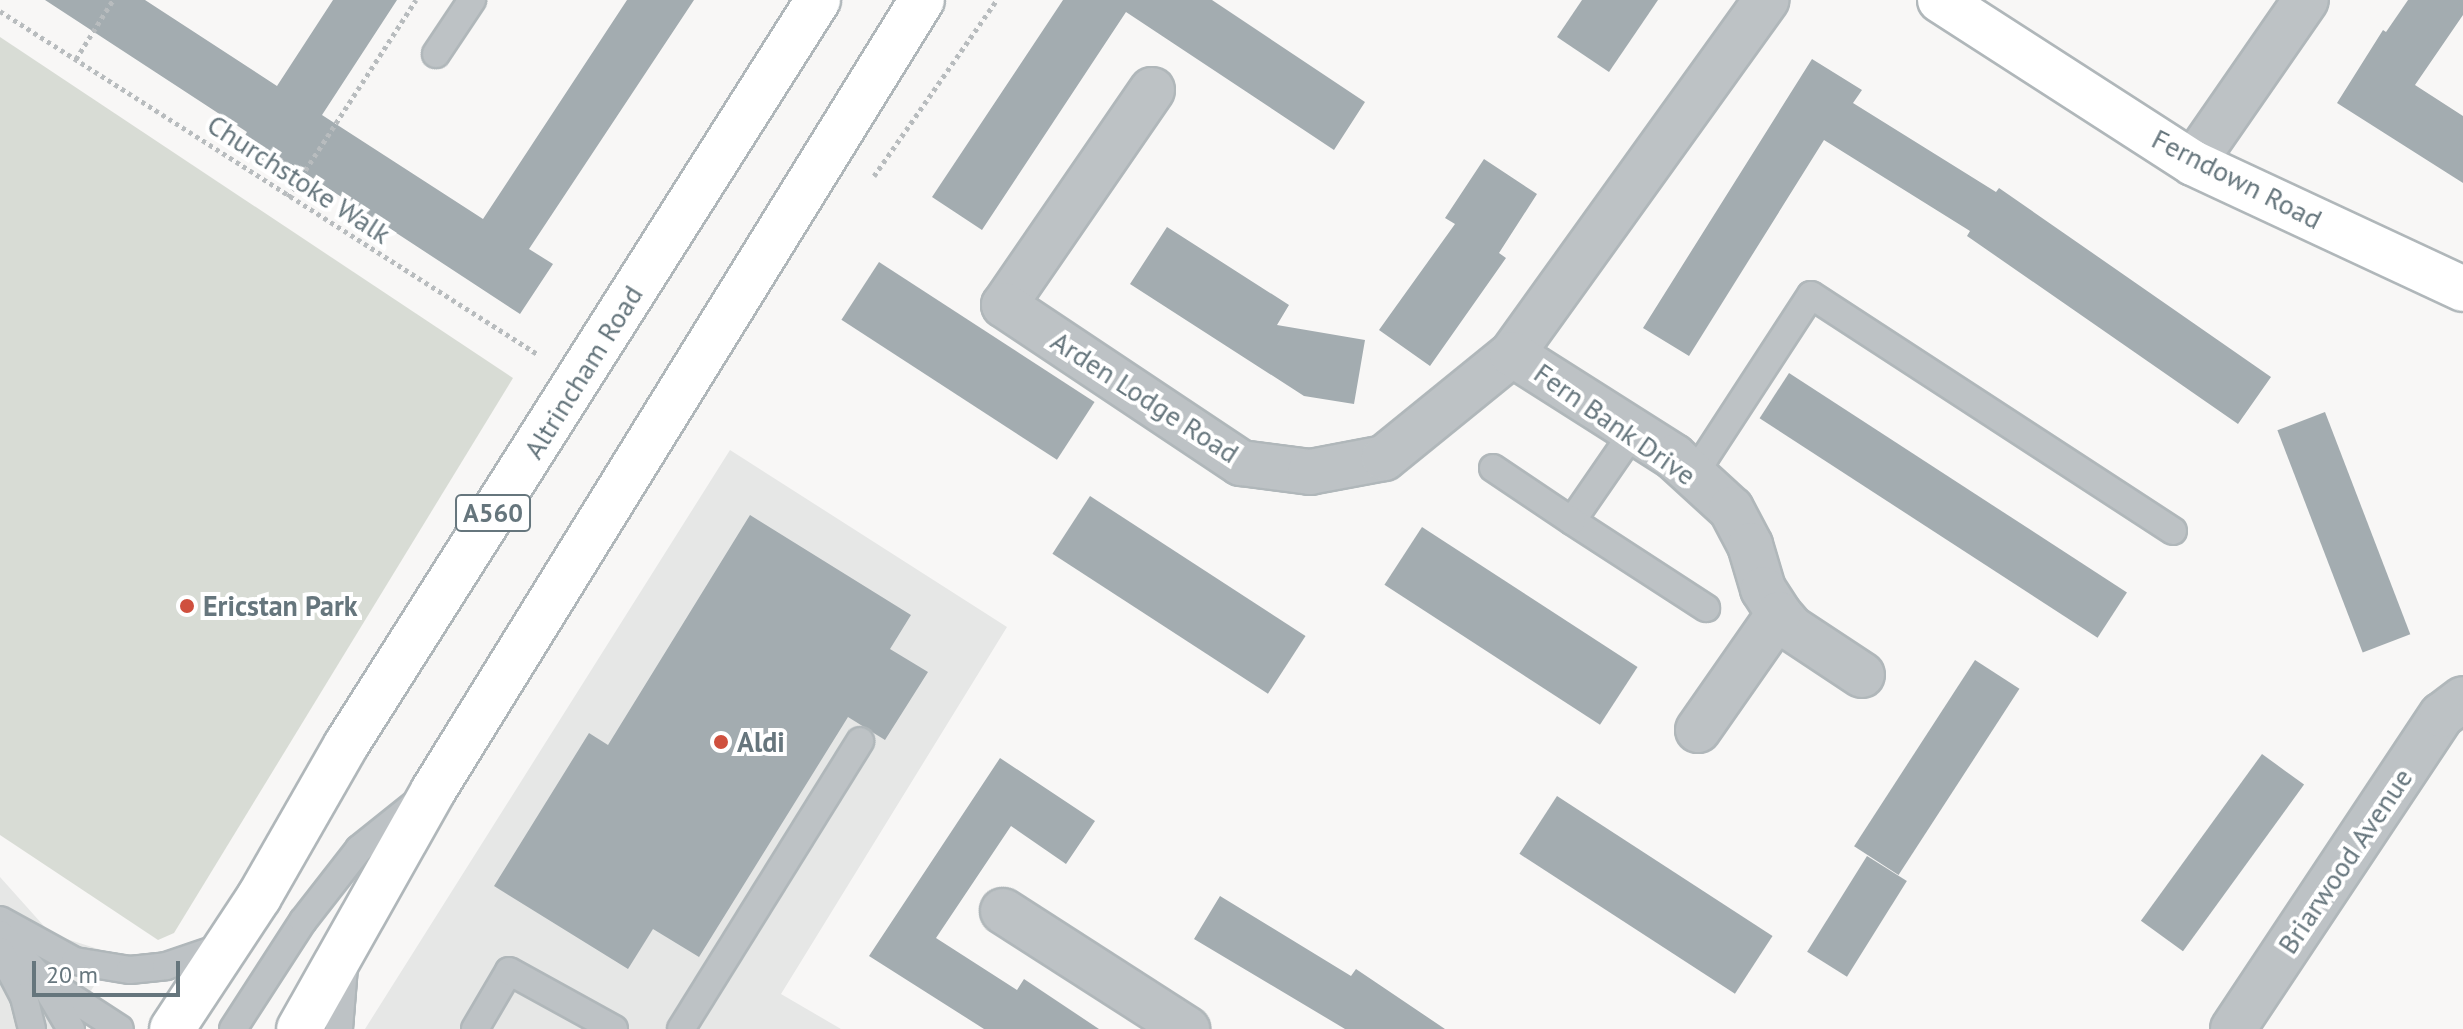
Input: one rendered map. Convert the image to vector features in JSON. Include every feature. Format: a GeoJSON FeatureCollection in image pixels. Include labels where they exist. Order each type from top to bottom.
{"type":"FeatureCollection","features":[{"type":"Feature","properties":{"kind":"main road","name":"Altrincham Road"},"geometry":{"type":"LineString","coordinates":[[172,1029],[259,897],[346,745],[818,0]]}},
{"type":"Feature","properties":{"kind":"main road"},"geometry":{"type":"LineString","coordinates":[[299,1029],[433,791],[922,0]]}},
{"type":"Feature","properties":{"kind":"main road","name":"Ferndown Road"},"geometry":{"type":"LineString","coordinates":[[1940,0],[2193,163],[2463,289]]}},
{"type":"Feature","properties":{"kind":"street","name":"Arden Lodge Road"},"geometry":{"type":"LineString","coordinates":[[1152,90],[1004,305],[1241,463],[1310,472],[1384,458],[1512,354],[1766,0]]}},
{"type":"Feature","properties":{"kind":"street"},"geometry":{"type":"LineString","coordinates":[[2193,163],[2306,0]]}},
{"type":"Feature","properties":{"kind":"street","name":"Fern Bank Drive"},"geometry":{"type":"LineString","coordinates":[[1512,354],[1674,457],[1731,509],[1750,545],[1763,589],[1779,614],[1791,628],[1862,675]]}},
{"type":"Feature","properties":{"kind":"street"},"geometry":{"type":"LineString","coordinates":[[1698,730],[1779,614]]}},
{"type":"Feature","properties":{"kind":"street","name":"Briarwood Avenue"},"geometry":{"type":"LineString","coordinates":[[2233,1029],[2442,715],[2463,699]]}},
{"type":"Feature","properties":{"kind":"street"},"geometry":{"type":"LineString","coordinates":[[1003,911],[1187,1029]]}},
{"type":"Feature","properties":{"kind":"lane"},"geometry":{"type":"LineString","coordinates":[[436,54],[472,0]]}},
{"type":"Feature","properties":{"kind":"lane"},"geometry":{"type":"LineString","coordinates":[[1696,478],[1706,456],[1811,295],[2173,531]]}},
{"type":"Feature","properties":{"kind":"lane"},"geometry":{"type":"LineString","coordinates":[[1572,521],[1634,431]]}},
{"type":"Feature","properties":{"kind":"lane"},"geometry":{"type":"LineString","coordinates":[[1493,468],[1706,608]]}},
{"type":"Feature","properties":{"kind":"lane"},"geometry":{"type":"LineString","coordinates":[[681,1029],[860,741]]}},
{"type":"Feature","properties":{"kind":"lane"},"geometry":{"type":"LineString","coordinates":[[233,1029],[303,921],[359,849],[433,791]]}},
{"type":"Feature","properties":{"kind":"lane"},"geometry":{"type":"LineString","coordinates":[[0,920],[75,961],[130,970],[166,966],[227,945]]}},
{"type":"Feature","properties":{"kind":"lane"},"geometry":{"type":"LineString","coordinates":[[0,934],[40,977],[71,1029]]}},
{"type":"Feature","properties":{"kind":"lane"},"geometry":{"type":"LineString","coordinates":[[339,1029],[346,948]]}},
{"type":"Feature","properties":{"kind":"lane"},"geometry":{"type":"LineString","coordinates":[[0,951],[24,997],[32,1029]]}},
{"type":"Feature","properties":{"kind":"lane"},"geometry":{"type":"LineString","coordinates":[[475,1029],[509,971],[614,1029]]}},
{"type":"Feature","properties":{"kind":"lane"},"geometry":{"type":"LineString","coordinates":[[40,977],[120,1029]]}},
{"type":"Feature","properties":{"kind":"path"},"geometry":{"type":"LineString","coordinates":[[76,59],[113,0]]}},
{"type":"Feature","properties":{"kind":"path"},"geometry":{"type":"LineString","coordinates":[[288,197],[416,0]]}},
{"type":"Feature","properties":{"kind":"path","name":"Churchstoke Walk"},"geometry":{"type":"LineString","coordinates":[[0,11],[578,379]]}},
{"type":"Feature","properties":{"kind":"shaded area","name":"Ericstan Park"},"geometry":{"type":"Polygon","coordinates":[[[0,37],[513,378],[174,933],[158,940],[0,835],[0,37]]]}},
{"type":"Feature","properties":{"kind":"shaded area"},"geometry":{"type":"Polygon","coordinates":[[[730,450],[1007,627],[781,994],[841,1029],[365,1029],[730,450]]]}},
{"type":"Feature","properties":{"kind":"shaded area"},"geometry":{"type":"Polygon","coordinates":[[[0,877],[51,934],[114,954],[67,1029],[0,1029],[0,877]]]}},
{"type":"Feature","properties":{"kind":"building"},"geometry":{"type":"Polygon","coordinates":[[[45,0],[145,0],[277,86],[333,0],[397,0],[322,115],[483,219],[627,0],[694,0],[529,249],[553,264],[520,314],[291,164],[283,177],[237,148],[247,132],[45,0]]]}},
{"type":"Feature","properties":{"kind":"building"},"geometry":{"type":"Polygon","coordinates":[[[1063,0],[1212,0],[1365,102],[1334,150],[1126,12],[982,230],[932,197],[1063,0]]]}},
{"type":"Feature","properties":{"kind":"building"},"geometry":{"type":"Polygon","coordinates":[[[1582,0],[1658,0],[1609,72],[1557,37],[1582,0]]]}},
{"type":"Feature","properties":{"kind":"building"},"geometry":{"type":"Polygon","coordinates":[[[2408,0],[2463,0],[2463,15],[2415,85],[2463,116],[2463,183],[2337,103],[2383,30],[2386,32],[2408,0]]]}},
{"type":"Feature","properties":{"kind":"building"},"geometry":{"type":"Polygon","coordinates":[[[1812,59],[1862,90],[1853,103],[1996,192],[1999,188],[2271,377],[2238,424],[1967,236],[1970,231],[1824,140],[1689,356],[1643,328],[1812,59]]]}},
{"type":"Feature","properties":{"kind":"building"},"geometry":{"type":"Polygon","coordinates":[[[1484,159],[1537,194],[1499,253],[1506,258],[1430,366],[1379,330],[1455,224],[1445,218],[1484,159]]]}},
{"type":"Feature","properties":{"kind":"building"},"geometry":{"type":"Polygon","coordinates":[[[1167,227],[1289,305],[1277,325],[1365,340],[1354,404],[1304,396],[1130,284],[1167,227]]]}},
{"type":"Feature","properties":{"kind":"building"},"geometry":{"type":"Polygon","coordinates":[[[879,262],[1095,402],[1057,460],[841,320],[879,262]]]}},
{"type":"Feature","properties":{"kind":"building"},"geometry":{"type":"Polygon","coordinates":[[[1789,373],[2127,592],[2098,638],[1760,418],[1789,373]]]}},
{"type":"Feature","properties":{"kind":"building"},"geometry":{"type":"Polygon","coordinates":[[[2325,412],[2410,634],[2363,652],[2277,430],[2325,412]]]}},
{"type":"Feature","properties":{"kind":"building"},"geometry":{"type":"Polygon","coordinates":[[[1090,496],[1306,636],[1268,694],[1052,554],[1090,496]]]}},
{"type":"Feature","properties":{"kind":"building","name":"Aldi"},"geometry":{"type":"Polygon","coordinates":[[[750,515],[911,615],[890,649],[928,672],[885,740],[848,717],[699,957],[653,929],[628,969],[494,886],[589,733],[608,745],[750,515]]]}},
{"type":"Feature","properties":{"kind":"building"},"geometry":{"type":"Polygon","coordinates":[[[1422,527],[1638,667],[1600,725],[1384,585],[1422,527]]]}},
{"type":"Feature","properties":{"kind":"building"},"geometry":{"type":"Polygon","coordinates":[[[1975,660],[2019,689],[1899,875],[1854,846],[1975,660]]]}},
{"type":"Feature","properties":{"kind":"building"},"geometry":{"type":"Polygon","coordinates":[[[2262,754],[2304,785],[2183,951],[2141,921],[2262,754]]]}},
{"type":"Feature","properties":{"kind":"building"},"geometry":{"type":"Polygon","coordinates":[[[1000,758],[1095,821],[1066,864],[1011,826],[936,938],[1017,990],[1024,979],[1099,1029],[984,1029],[869,956],[1000,758]]]}},
{"type":"Feature","properties":{"kind":"building"},"geometry":{"type":"Polygon","coordinates":[[[1557,796],[1773,936],[1735,994],[1519,854],[1557,796]]]}},
{"type":"Feature","properties":{"kind":"building"},"geometry":{"type":"Polygon","coordinates":[[[1867,856],[1907,881],[1847,977],[1807,952],[1867,856]]]}},
{"type":"Feature","properties":{"kind":"building"},"geometry":{"type":"Polygon","coordinates":[[[1220,896],[1351,976],[1356,969],[1445,1029],[1345,1029],[1194,939],[1220,896]]]}},
{"type":"Feature","properties":{"kind":"place","name":"Ericstan Park"},"geometry":{"type":"Point","coordinates":[187,606]}},
{"type":"Feature","properties":{"kind":"place","name":"Aldi"},"geometry":{"type":"Point","coordinates":[721,742]}}]}
